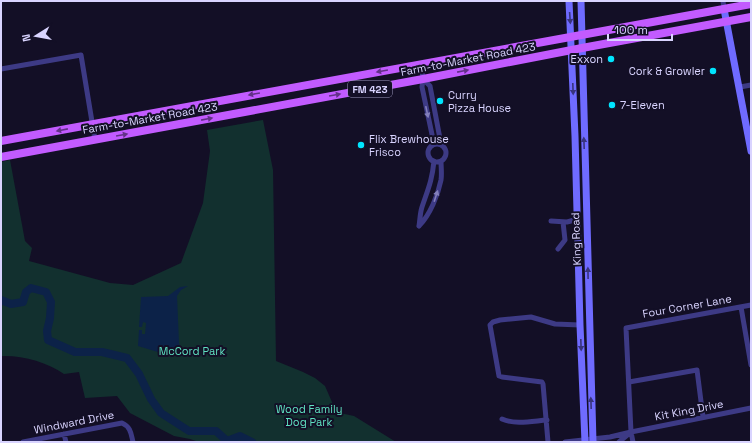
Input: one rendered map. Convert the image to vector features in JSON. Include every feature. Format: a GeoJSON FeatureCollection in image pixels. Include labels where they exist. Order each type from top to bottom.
{"type":"FeatureCollection","features":[{"type":"Feature","properties":{"kind":"main road","name":"Farm-to-Market Road 423"},"geometry":{"type":"LineString","coordinates":[[1,141],[583,34],[723,5],[751,4]]}},
{"type":"Feature","properties":{"kind":"main road","name":"Farm-to-Market Road 423"},"geometry":{"type":"LineString","coordinates":[[1,157],[751,17]]}},
{"type":"Feature","properties":{"kind":"street","name":"King Road"},"geometry":{"type":"LineString","coordinates":[[569,1],[572,50],[585,441]]}},
{"type":"Feature","properties":{"kind":"street","name":"King Road"},"geometry":{"type":"LineString","coordinates":[[581,1],[593,441]]}},
{"type":"Feature","properties":{"kind":"street"},"geometry":{"type":"LineString","coordinates":[[723,5],[740,87],[751,151]]}},
{"type":"Feature","properties":{"kind":"street"},"geometry":{"type":"LineString","coordinates":[[1,69],[81,54],[95,140]]}},
{"type":"Feature","properties":{"kind":"street"},"geometry":{"type":"LineString","coordinates":[[421,64],[423,79],[422,87],[434,144]]}},
{"type":"Feature","properties":{"kind":"street"},"geometry":{"type":"LineString","coordinates":[[423,79],[430,86],[441,144],[445,148],[447,154],[441,161],[434,162],[429,158],[428,151],[434,144],[441,144]]}},
{"type":"Feature","properties":{"kind":"street"},"geometry":{"type":"LineString","coordinates":[[740,87],[751,85]]}},
{"type":"Feature","properties":{"kind":"street"},"geometry":{"type":"LineString","coordinates":[[574,115],[583,114]]}},
{"type":"Feature","properties":{"kind":"street"},"geometry":{"type":"LineString","coordinates":[[434,162],[433,177],[422,208],[419,226],[427,218],[434,202],[441,180],[441,161]]}},
{"type":"Feature","properties":{"kind":"street"},"geometry":{"type":"LineString","coordinates":[[552,221],[567,222],[587,219]]}},
{"type":"Feature","properties":{"kind":"street"},"geometry":{"type":"LineString","coordinates":[[558,249],[565,240],[563,222]]}},
{"type":"Feature","properties":{"kind":"street","name":"Four Corner Lane"},"geometry":{"type":"LineString","coordinates":[[629,382],[626,328],[751,305]]}},
{"type":"Feature","properties":{"kind":"street"},"geometry":{"type":"LineString","coordinates":[[741,307],[751,365]]}},
{"type":"Feature","properties":{"kind":"street"},"geometry":{"type":"LineString","coordinates":[[548,442],[543,384],[542,382],[499,376],[490,325],[493,322],[500,320],[531,317],[555,324],[589,325]]}},
{"type":"Feature","properties":{"kind":"street"},"geometry":{"type":"LineString","coordinates":[[633,442],[631,432],[629,382],[697,370],[703,417]]}},
{"type":"Feature","properties":{"kind":"street","name":"Kit King Drive"},"geometry":{"type":"LineString","coordinates":[[565,442],[593,441],[610,438],[631,432],[751,408]]}},
{"type":"Feature","properties":{"kind":"street"},"geometry":{"type":"LineString","coordinates":[[502,419],[507,422],[547,420]]}},
{"type":"Feature","properties":{"kind":"street","name":"Windward Drive"},"geometry":{"type":"LineString","coordinates":[[23,442],[122,423],[127,425],[130,429],[133,442]]}},
{"type":"Feature","properties":{"kind":"street","name":"Kit King Drive"},"geometry":{"type":"LineString","coordinates":[[619,442],[631,432]]}},
{"type":"Feature","properties":{"kind":"street"},"geometry":{"type":"LineString","coordinates":[[64,434],[66,442]]}},
{"type":"Feature","properties":{"kind":"green space","name":"McCord Park"},"geometry":{"type":"Polygon","coordinates":[[[263,120],[273,170],[276,361],[315,378],[325,386],[335,409],[340,413],[354,416],[396,442],[199,442],[174,436],[130,413],[117,396],[85,398],[79,372],[64,374],[50,366],[34,360],[1,356],[1,162],[10,160],[25,241],[32,248],[29,261],[110,283],[133,285],[181,263],[203,203],[210,151],[207,130],[263,120]]]}},
{"type":"Feature","properties":{"kind":"water"},"geometry":{"type":"Polygon","coordinates":[[[188,286],[181,290],[177,296],[179,343],[181,350],[178,354],[171,356],[138,346],[139,330],[142,330],[142,334],[145,334],[146,323],[143,322],[142,327],[139,327],[141,297],[168,296],[180,287],[188,286]]]}},
{"type":"Feature","properties":{"kind":"waterway"},"geometry":{"type":"LineString","coordinates":[[1,300],[11,304],[23,302],[26,292],[31,288],[46,292],[51,302],[47,331],[48,340],[75,352],[102,352],[127,358],[139,374],[151,399],[161,413],[189,431],[216,431],[227,441],[240,436],[252,442]]}},
{"type":"Feature","properties":{"kind":"place","name":"Exxon"},"geometry":{"type":"Point","coordinates":[611,59]}},
{"type":"Feature","properties":{"kind":"place","name":"Cork & Growler"},"geometry":{"type":"Point","coordinates":[713,71]}},
{"type":"Feature","properties":{"kind":"place","name":"Curry Pizza House"},"geometry":{"type":"Point","coordinates":[440,101]}},
{"type":"Feature","properties":{"kind":"place","name":"7-Eleven"},"geometry":{"type":"Point","coordinates":[612,105]}},
{"type":"Feature","properties":{"kind":"place","name":"Flix Brewhouse Frisco"},"geometry":{"type":"Point","coordinates":[361,145]}},
{"type":"Feature","properties":{"kind":"park label","name":"Wood Family Dog Park"},"geometry":{"type":"Point","coordinates":[309,415]}}]}
